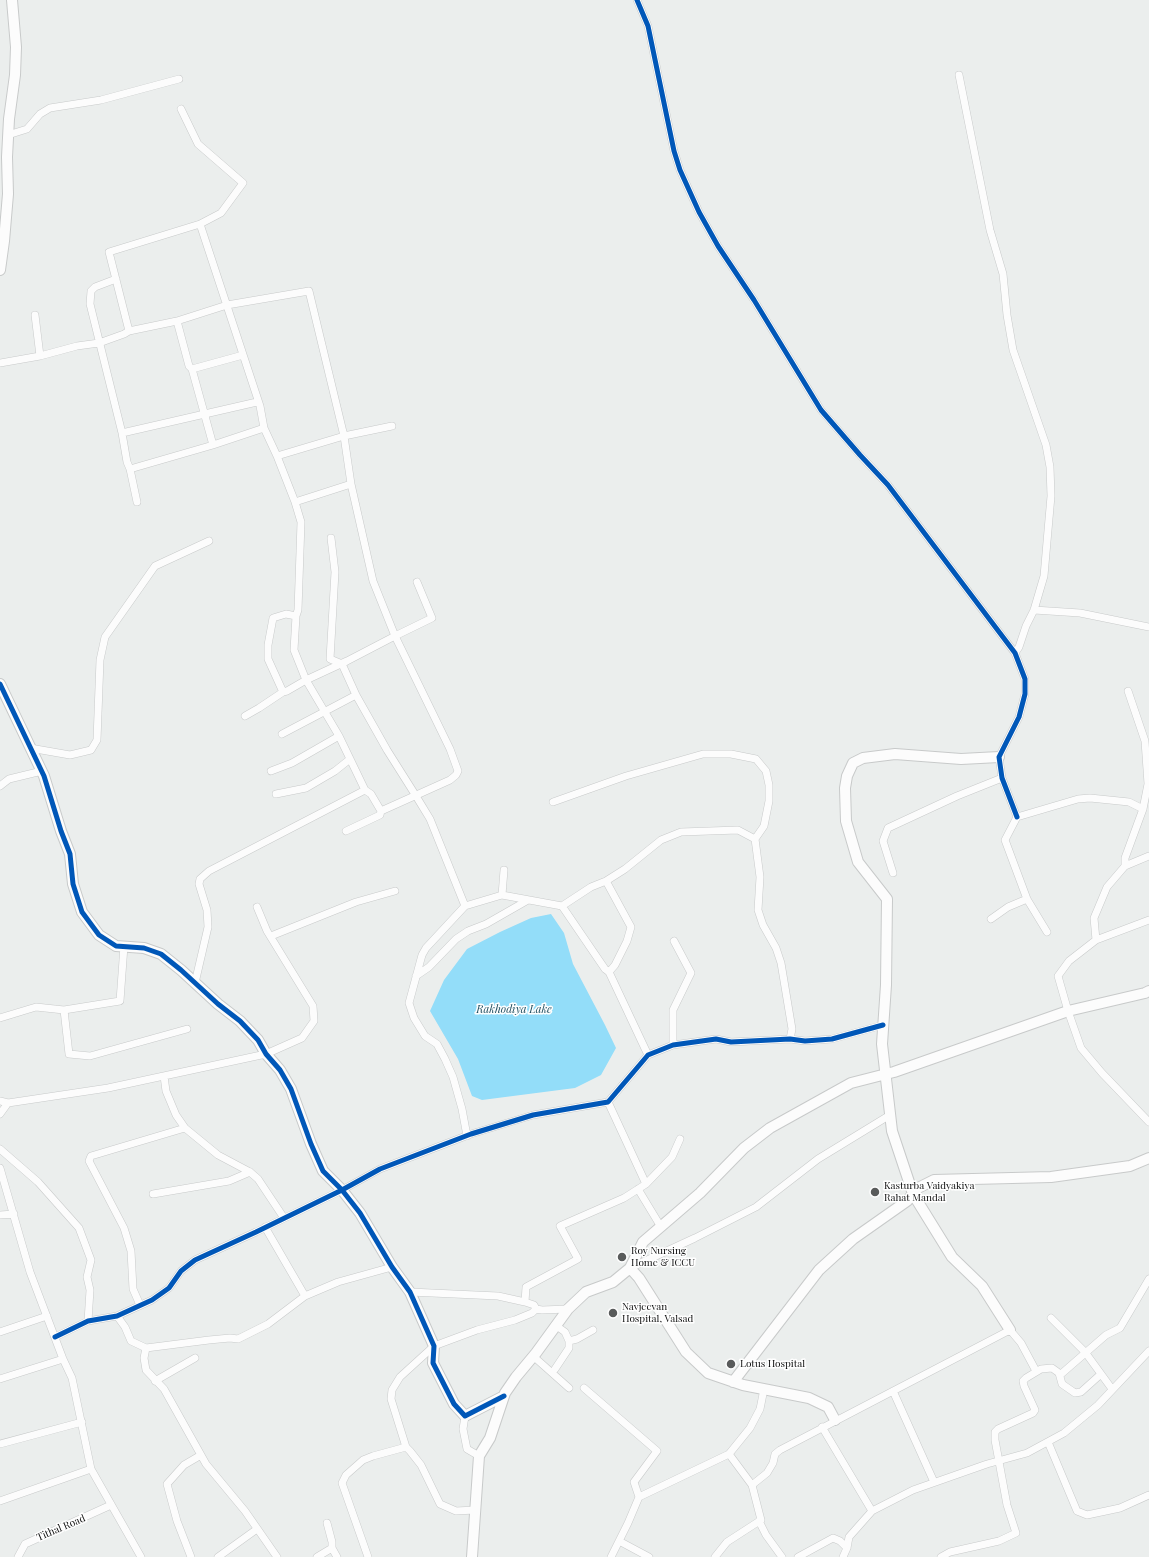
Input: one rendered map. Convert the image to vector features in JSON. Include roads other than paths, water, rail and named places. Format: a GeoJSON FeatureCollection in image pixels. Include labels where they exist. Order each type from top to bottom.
{"type":"FeatureCollection","features":[{"type":"Feature","properties":{"kind":"street"},"geometry":{"type":"LineString","coordinates":[[0,270],[8,194],[8,135],[15,75],[16,47],[12,0]]}},
{"type":"Feature","properties":{"kind":"street"},"geometry":{"type":"LineString","coordinates":[[637,0],[648,26],[674,151],[680,170],[699,212],[718,246],[754,300],[821,410],[888,485],[1015,653],[1025,678],[1025,694],[1019,717],[999,757],[1002,778],[1017,817]]}},
{"type":"Feature","properties":{"kind":"street"},"geometry":{"type":"LineString","coordinates":[[959,75],[990,230],[1003,274],[1007,315],[1013,350],[1046,445],[1050,467],[1051,496],[1044,576],[1034,610],[1026,626],[1019,647],[1015,653]]}},
{"type":"Feature","properties":{"kind":"street"},"geometry":{"type":"LineString","coordinates":[[8,135],[27,129],[40,114],[50,108],[101,100],[179,79]]}},
{"type":"Feature","properties":{"kind":"street"},"geometry":{"type":"LineString","coordinates":[[129,331],[109,252],[200,224],[221,213],[243,183],[198,144],[182,109]]}},
{"type":"Feature","properties":{"kind":"street"},"geometry":{"type":"LineString","coordinates":[[200,224],[243,354],[257,402],[260,406],[264,428],[277,456],[301,522],[298,610],[296,616],[294,650],[306,680],[339,736],[365,790],[371,794],[381,811]]}},
{"type":"Feature","properties":{"kind":"street"},"geometry":{"type":"LineString","coordinates":[[116,279],[95,287],[90,294],[90,304],[122,433],[127,462],[130,469],[137,502]]}},
{"type":"Feature","properties":{"kind":"street"},"geometry":{"type":"LineString","coordinates":[[0,363],[40,356],[77,346],[99,343],[129,331],[177,321],[227,305],[309,291],[344,436],[351,484],[373,581],[395,636],[450,749],[458,771],[450,780],[381,811],[380,815],[346,831]]}},
{"type":"Feature","properties":{"kind":"street"},"geometry":{"type":"LineString","coordinates":[[35,315],[40,356]]}},
{"type":"Feature","properties":{"kind":"street"},"geometry":{"type":"LineString","coordinates":[[177,321],[213,446]]}},
{"type":"Feature","properties":{"kind":"street"},"geometry":{"type":"LineString","coordinates":[[192,369],[243,354]]}},
{"type":"Feature","properties":{"kind":"street"},"geometry":{"type":"LineString","coordinates":[[122,433],[257,402]]}},
{"type":"Feature","properties":{"kind":"street"},"geometry":{"type":"LineString","coordinates":[[277,456],[344,436],[392,426]]}},
{"type":"Feature","properties":{"kind":"street"},"geometry":{"type":"LineString","coordinates":[[130,469],[213,446],[264,428]]}},
{"type":"Feature","properties":{"kind":"street"},"geometry":{"type":"LineString","coordinates":[[295,502],[351,484]]}},
{"type":"Feature","properties":{"kind":"street"},"geometry":{"type":"LineString","coordinates":[[332,538],[335,572],[330,659],[342,664],[356,695],[387,750],[430,819],[465,906]]}},
{"type":"Feature","properties":{"kind":"street"},"geometry":{"type":"LineString","coordinates":[[30,748],[70,755],[91,750],[97,740],[100,660],[105,637],[155,566],[209,541]]}},
{"type":"Feature","properties":{"kind":"street"},"geometry":{"type":"LineString","coordinates":[[245,716],[283,692],[288,691],[306,680],[342,664],[432,618],[417,582]]}},
{"type":"Feature","properties":{"kind":"street"},"geometry":{"type":"LineString","coordinates":[[1034,610],[1080,613],[1149,627]]}},
{"type":"Feature","properties":{"kind":"street"},"geometry":{"type":"LineString","coordinates":[[283,692],[268,659],[268,645],[273,618],[286,614],[296,616]]}},
{"type":"Feature","properties":{"kind":"street"},"geometry":{"type":"LineString","coordinates":[[0,684],[42,771],[70,854],[73,884],[82,912],[99,935],[116,946],[144,948],[161,954],[218,1004],[240,1021],[258,1040],[266,1054],[280,1070],[291,1089],[311,1144],[323,1171],[342,1190],[360,1213],[392,1267],[410,1292],[434,1346],[432,1363],[454,1404],[465,1416]]}},
{"type":"Feature","properties":{"kind":"street"},"geometry":{"type":"LineString","coordinates":[[1125,866],[1125,858],[1143,809],[1148,784],[1145,740],[1128,691]]}},
{"type":"Feature","properties":{"kind":"street"},"geometry":{"type":"LineString","coordinates":[[282,734],[356,695]]}},
{"type":"Feature","properties":{"kind":"street"},"geometry":{"type":"LineString","coordinates":[[271,771],[292,763],[339,736]]}},
{"type":"Feature","properties":{"kind":"street"},"geometry":{"type":"LineString","coordinates":[[553,802],[626,776],[703,754],[731,754],[756,759],[766,772],[769,785],[764,826],[755,839],[760,877],[758,910],[763,925],[776,948],[781,963],[792,1029],[790,1039]]}},
{"type":"Feature","properties":{"kind":"street"},"geometry":{"type":"LineString","coordinates":[[999,757],[961,759],[895,754],[863,758],[853,763],[847,776],[845,788],[846,821],[858,862],[887,898],[886,985],[882,1044],[892,1131],[913,1194],[952,1256],[982,1286],[1010,1330],[1021,1343],[1036,1371]]}},
{"type":"Feature","properties":{"kind":"street"},"geometry":{"type":"LineString","coordinates":[[276,794],[306,788],[335,771],[350,759]]}},
{"type":"Feature","properties":{"kind":"street"},"geometry":{"type":"LineString","coordinates":[[0,786],[9,780],[42,771]]}},
{"type":"Feature","properties":{"kind":"street"},"geometry":{"type":"LineString","coordinates":[[893,873],[883,841],[888,828],[957,796],[1002,778]]}},
{"type":"Feature","properties":{"kind":"street"},"geometry":{"type":"LineString","coordinates":[[195,983],[208,927],[207,910],[199,884],[200,879],[209,871],[365,790]]}},
{"type":"Feature","properties":{"kind":"street"},"geometry":{"type":"LineString","coordinates":[[1047,932],[1027,899],[1005,840],[1017,817],[1078,799],[1129,802],[1143,809]]}},
{"type":"Feature","properties":{"kind":"street"},"geometry":{"type":"LineString","coordinates":[[467,1136],[462,1109],[453,1077],[437,1044],[425,1036],[414,1018],[408,1003],[422,955],[426,948],[465,906],[502,895],[562,906],[591,887],[606,881],[625,869],[661,840],[682,832],[738,830],[755,839]]}},
{"type":"Feature","properties":{"kind":"street"},"geometry":{"type":"LineString","coordinates":[[1096,940],[1094,918],[1107,887],[1125,866],[1149,856]]}},
{"type":"Feature","properties":{"kind":"street"},"geometry":{"type":"LineString","coordinates":[[502,895],[504,870]]}},
{"type":"Feature","properties":{"kind":"street"},"geometry":{"type":"LineString","coordinates":[[606,881],[631,927],[628,941],[615,965],[609,972]]}},
{"type":"Feature","properties":{"kind":"street"},"geometry":{"type":"LineString","coordinates":[[271,936],[356,902],[395,891]]}},
{"type":"Feature","properties":{"kind":"street"},"geometry":{"type":"LineString","coordinates":[[991,919],[1008,908],[1027,899]]}},
{"type":"Feature","properties":{"kind":"street"},"geometry":{"type":"LineString","coordinates":[[416,976],[428,967],[456,939],[468,931],[486,924],[528,900]]}},
{"type":"Feature","properties":{"kind":"street"},"geometry":{"type":"LineString","coordinates":[[562,906],[609,972],[648,1055]]}},
{"type":"Feature","properties":{"kind":"street"},"geometry":{"type":"LineString","coordinates":[[0,1101],[8,1103],[108,1088],[266,1054],[302,1038],[314,1021],[313,1006],[267,931],[257,907]]}},
{"type":"Feature","properties":{"kind":"street"},"geometry":{"type":"LineString","coordinates":[[1149,920],[1096,940],[1069,961],[1058,976],[1081,1048],[1102,1073],[1149,1122]]}},
{"type":"Feature","properties":{"kind":"street"},"geometry":{"type":"LineString","coordinates":[[673,1045],[674,1010],[690,973],[674,941]]}},
{"type":"Feature","properties":{"kind":"street"},"geometry":{"type":"LineString","coordinates":[[0,1018],[36,1007],[64,1010],[120,1001],[124,946]]}},
{"type":"Feature","properties":{"kind":"street"},"geometry":{"type":"LineString","coordinates":[[630,1268],[643,1242],[700,1193],[744,1148],[770,1128],[851,1083],[886,1074],[1068,1011],[1149,991]]}},
{"type":"Feature","properties":{"kind":"street"},"geometry":{"type":"LineString","coordinates":[[64,1010],[69,1054],[90,1056],[187,1029]]}},
{"type":"Feature","properties":{"kind":"street"},"geometry":{"type":"LineString","coordinates":[[55,1337],[88,1321],[117,1316],[152,1300],[169,1288],[181,1271],[195,1260],[265,1228],[342,1190],[380,1169],[467,1136],[533,1115],[608,1102],[648,1055],[673,1045],[716,1039],[731,1042],[790,1039],[805,1041],[832,1039],[883,1025]]}},
{"type":"Feature","properties":{"kind":"street"},"geometry":{"type":"LineString","coordinates":[[164,1076],[166,1091],[176,1114],[185,1128],[218,1155],[250,1172],[258,1179],[284,1218]]}},
{"type":"Feature","properties":{"kind":"street"},"geometry":{"type":"LineString","coordinates":[[608,1102],[646,1184]]}},
{"type":"Feature","properties":{"kind":"street"},"geometry":{"type":"LineString","coordinates":[[0,1114],[8,1103]]}},
{"type":"Feature","properties":{"kind":"street"},"geometry":{"type":"LineString","coordinates":[[472,1557],[479,1456],[490,1438],[504,1396],[516,1377],[568,1309],[586,1292],[613,1282],[630,1268],[756,1207],[818,1159],[890,1115]]}},
{"type":"Feature","properties":{"kind":"street"},"geometry":{"type":"LineString","coordinates":[[140,1306],[133,1290],[131,1251],[124,1228],[89,1161],[91,1156],[185,1128]]}},
{"type":"Feature","properties":{"kind":"street"},"geometry":{"type":"LineString","coordinates":[[525,1302],[526,1287],[578,1259],[560,1226],[624,1198],[646,1184],[672,1157],[680,1138]]}},
{"type":"Feature","properties":{"kind":"street"},"geometry":{"type":"LineString","coordinates":[[0,1149],[38,1182],[79,1228],[91,1260],[87,1277],[90,1290],[88,1321]]}},
{"type":"Feature","properties":{"kind":"street"},"geometry":{"type":"LineString","coordinates":[[733,1382],[776,1324],[819,1270],[853,1239],[907,1201],[918,1188],[934,1180],[1050,1177],[1130,1166],[1149,1158]]}},
{"type":"Feature","properties":{"kind":"street"},"geometry":{"type":"LineString","coordinates":[[0,1168],[30,1272],[48,1316],[63,1359],[72,1378],[91,1469],[141,1557]]}},
{"type":"Feature","properties":{"kind":"street"},"geometry":{"type":"LineString","coordinates":[[153,1194],[228,1181],[250,1172]]}},
{"type":"Feature","properties":{"kind":"street"},"geometry":{"type":"LineString","coordinates":[[638,1189],[660,1227]]}},
{"type":"Feature","properties":{"kind":"street"},"geometry":{"type":"LineString","coordinates":[[0,1215],[14,1214]]}},
{"type":"Feature","properties":{"kind":"street"},"geometry":{"type":"LineString","coordinates":[[265,1228],[305,1296]]}},
{"type":"Feature","properties":{"kind":"street"},"geometry":{"type":"LineString","coordinates":[[117,1316],[125,1327],[131,1341],[146,1348],[209,1340],[230,1338],[238,1339],[268,1324],[305,1296],[338,1282],[392,1267]]}},
{"type":"Feature","properties":{"kind":"street"},"geometry":{"type":"LineString","coordinates":[[630,1268],[639,1278],[686,1352],[708,1373],[733,1382],[809,1398],[828,1407],[835,1420]]}},
{"type":"Feature","properties":{"kind":"street"},"geometry":{"type":"LineString","coordinates":[[1060,1375],[1106,1335],[1120,1328],[1149,1280]]}},
{"type":"Feature","properties":{"kind":"street"},"geometry":{"type":"LineString","coordinates":[[410,1292],[498,1296],[534,1305],[536,1309],[568,1309]]}},
{"type":"Feature","properties":{"kind":"street"},"geometry":{"type":"LineString","coordinates":[[475,1510],[456,1511],[440,1504],[420,1465],[406,1447],[391,1399],[392,1390],[400,1377],[434,1346],[477,1330],[515,1320],[532,1313],[536,1309]]}},
{"type":"Feature","properties":{"kind":"street"},"geometry":{"type":"LineString","coordinates":[[0,1332],[48,1316]]}},
{"type":"Feature","properties":{"kind":"street"},"geometry":{"type":"LineString","coordinates":[[1051,1318],[1085,1352],[1112,1389]]}},
{"type":"Feature","properties":{"kind":"street"},"geometry":{"type":"LineString","coordinates":[[555,1325],[565,1332],[569,1341],[569,1348],[555,1369]]}},
{"type":"Feature","properties":{"kind":"street"},"geometry":{"type":"LineString","coordinates":[[569,1341],[577,1339],[592,1330]]}},
{"type":"Feature","properties":{"kind":"street"},"geometry":{"type":"LineString","coordinates":[[752,1485],[767,1473],[775,1454],[835,1420],[1010,1330]]}},
{"type":"Feature","properties":{"kind":"street"},"geometry":{"type":"LineString","coordinates":[[146,1348],[144,1358],[146,1370],[164,1389],[206,1464],[245,1511],[277,1557]]}},
{"type":"Feature","properties":{"kind":"street"},"geometry":{"type":"LineString","coordinates":[[843,1557],[847,1548],[849,1537],[872,1511],[913,1490],[934,1482],[1026,1453],[1064,1433],[1098,1404],[1148,1352]]}},
{"type":"Feature","properties":{"kind":"street"},"geometry":{"type":"LineString","coordinates":[[533,1356],[569,1388]]}},
{"type":"Feature","properties":{"kind":"street"},"geometry":{"type":"LineString","coordinates":[[155,1381],[195,1358]]}},
{"type":"Feature","properties":{"kind":"street"},"geometry":{"type":"LineString","coordinates":[[0,1379],[63,1359]]}},
{"type":"Feature","properties":{"kind":"street"},"geometry":{"type":"LineString","coordinates":[[940,1557],[950,1552],[999,1541],[1016,1533],[1007,1505],[995,1432],[998,1429],[1033,1413],[1035,1410],[1023,1381],[1036,1371],[1052,1368],[1059,1373],[1062,1384],[1075,1394],[1081,1392],[1101,1374]]}},
{"type":"Feature","properties":{"kind":"street"},"geometry":{"type":"LineString","coordinates":[[584,1388],[657,1451],[634,1482],[639,1497]]}},
{"type":"Feature","properties":{"kind":"street"},"geometry":{"type":"LineString","coordinates":[[611,1557],[639,1497],[729,1454],[750,1428],[760,1408],[764,1389]]}},
{"type":"Feature","properties":{"kind":"street"},"geometry":{"type":"LineString","coordinates":[[893,1391],[934,1482]]}},
{"type":"Feature","properties":{"kind":"street"},"geometry":{"type":"LineString","coordinates":[[465,1416],[504,1396]]}},
{"type":"Feature","properties":{"kind":"street"},"geometry":{"type":"LineString","coordinates":[[465,1416],[463,1429],[467,1449],[479,1456]]}},
{"type":"Feature","properties":{"kind":"street"},"geometry":{"type":"LineString","coordinates":[[0,1444],[82,1422]]}},
{"type":"Feature","properties":{"kind":"street"},"geometry":{"type":"LineString","coordinates":[[822,1427],[872,1511]]}},
{"type":"Feature","properties":{"kind":"street"},"geometry":{"type":"LineString","coordinates":[[1048,1442],[1078,1511],[1087,1515],[1120,1508],[1149,1495]]}},
{"type":"Feature","properties":{"kind":"street"},"geometry":{"type":"LineString","coordinates":[[368,1557],[342,1483],[346,1475],[363,1460],[406,1447]]}},
{"type":"Feature","properties":{"kind":"street"},"geometry":{"type":"LineString","coordinates":[[729,1454],[752,1485],[759,1521],[766,1536],[782,1557]]}},
{"type":"Feature","properties":{"kind":"street"},"geometry":{"type":"LineString","coordinates":[[192,1557],[177,1520],[167,1484],[184,1465],[201,1455]]}},
{"type":"Feature","properties":{"kind":"street"},"geometry":{"type":"LineString","coordinates":[[1,1498],[91,1469]]}},
{"type":"Feature","properties":{"kind":"street","name":"Tithal Road"},"geometry":{"type":"LineString","coordinates":[[18,1557],[25,1544],[112,1505]]}},
{"type":"Feature","properties":{"kind":"street"},"geometry":{"type":"LineString","coordinates":[[716,1557],[727,1542],[759,1521]]}},
{"type":"Feature","properties":{"kind":"street"},"geometry":{"type":"LineString","coordinates":[[327,1523],[332,1548],[337,1557]]}},
{"type":"Feature","properties":{"kind":"street"},"geometry":{"type":"LineString","coordinates":[[218,1557],[257,1529]]}},
{"type":"Feature","properties":{"kind":"street"},"geometry":{"type":"LineString","coordinates":[[798,1557],[833,1538],[840,1541],[847,1548]]}},
{"type":"Feature","properties":{"kind":"street"},"geometry":{"type":"LineString","coordinates":[[618,1542],[649,1557]]}},
{"type":"Feature","properties":{"kind":"street"},"geometry":{"type":"LineString","coordinates":[[317,1557],[332,1548]]}},
{"type":"Feature","properties":{"kind":"water","name":"Rakhodiya Lake"},"geometry":{"type":"Polygon","coordinates":[[[551,914],[564,933],[573,964],[616,1048],[601,1075],[575,1088],[482,1100],[472,1096],[458,1059],[430,1011],[444,980],[467,949],[531,918],[551,914]]]}},
{"type":"Feature","properties":{"kind":"place","name":"Kasturba Vaidyakiya Rahat Mandal"},"geometry":{"type":"Point","coordinates":[875,1192]}},
{"type":"Feature","properties":{"kind":"place","name":"Roy Nursing Home & ICCU"},"geometry":{"type":"Point","coordinates":[622,1257]}},
{"type":"Feature","properties":{"kind":"place","name":"Navjeevan Hospital, Valsad"},"geometry":{"type":"Point","coordinates":[613,1313]}},
{"type":"Feature","properties":{"kind":"place","name":"Lotus Hospital"},"geometry":{"type":"Point","coordinates":[731,1364]}}]}
